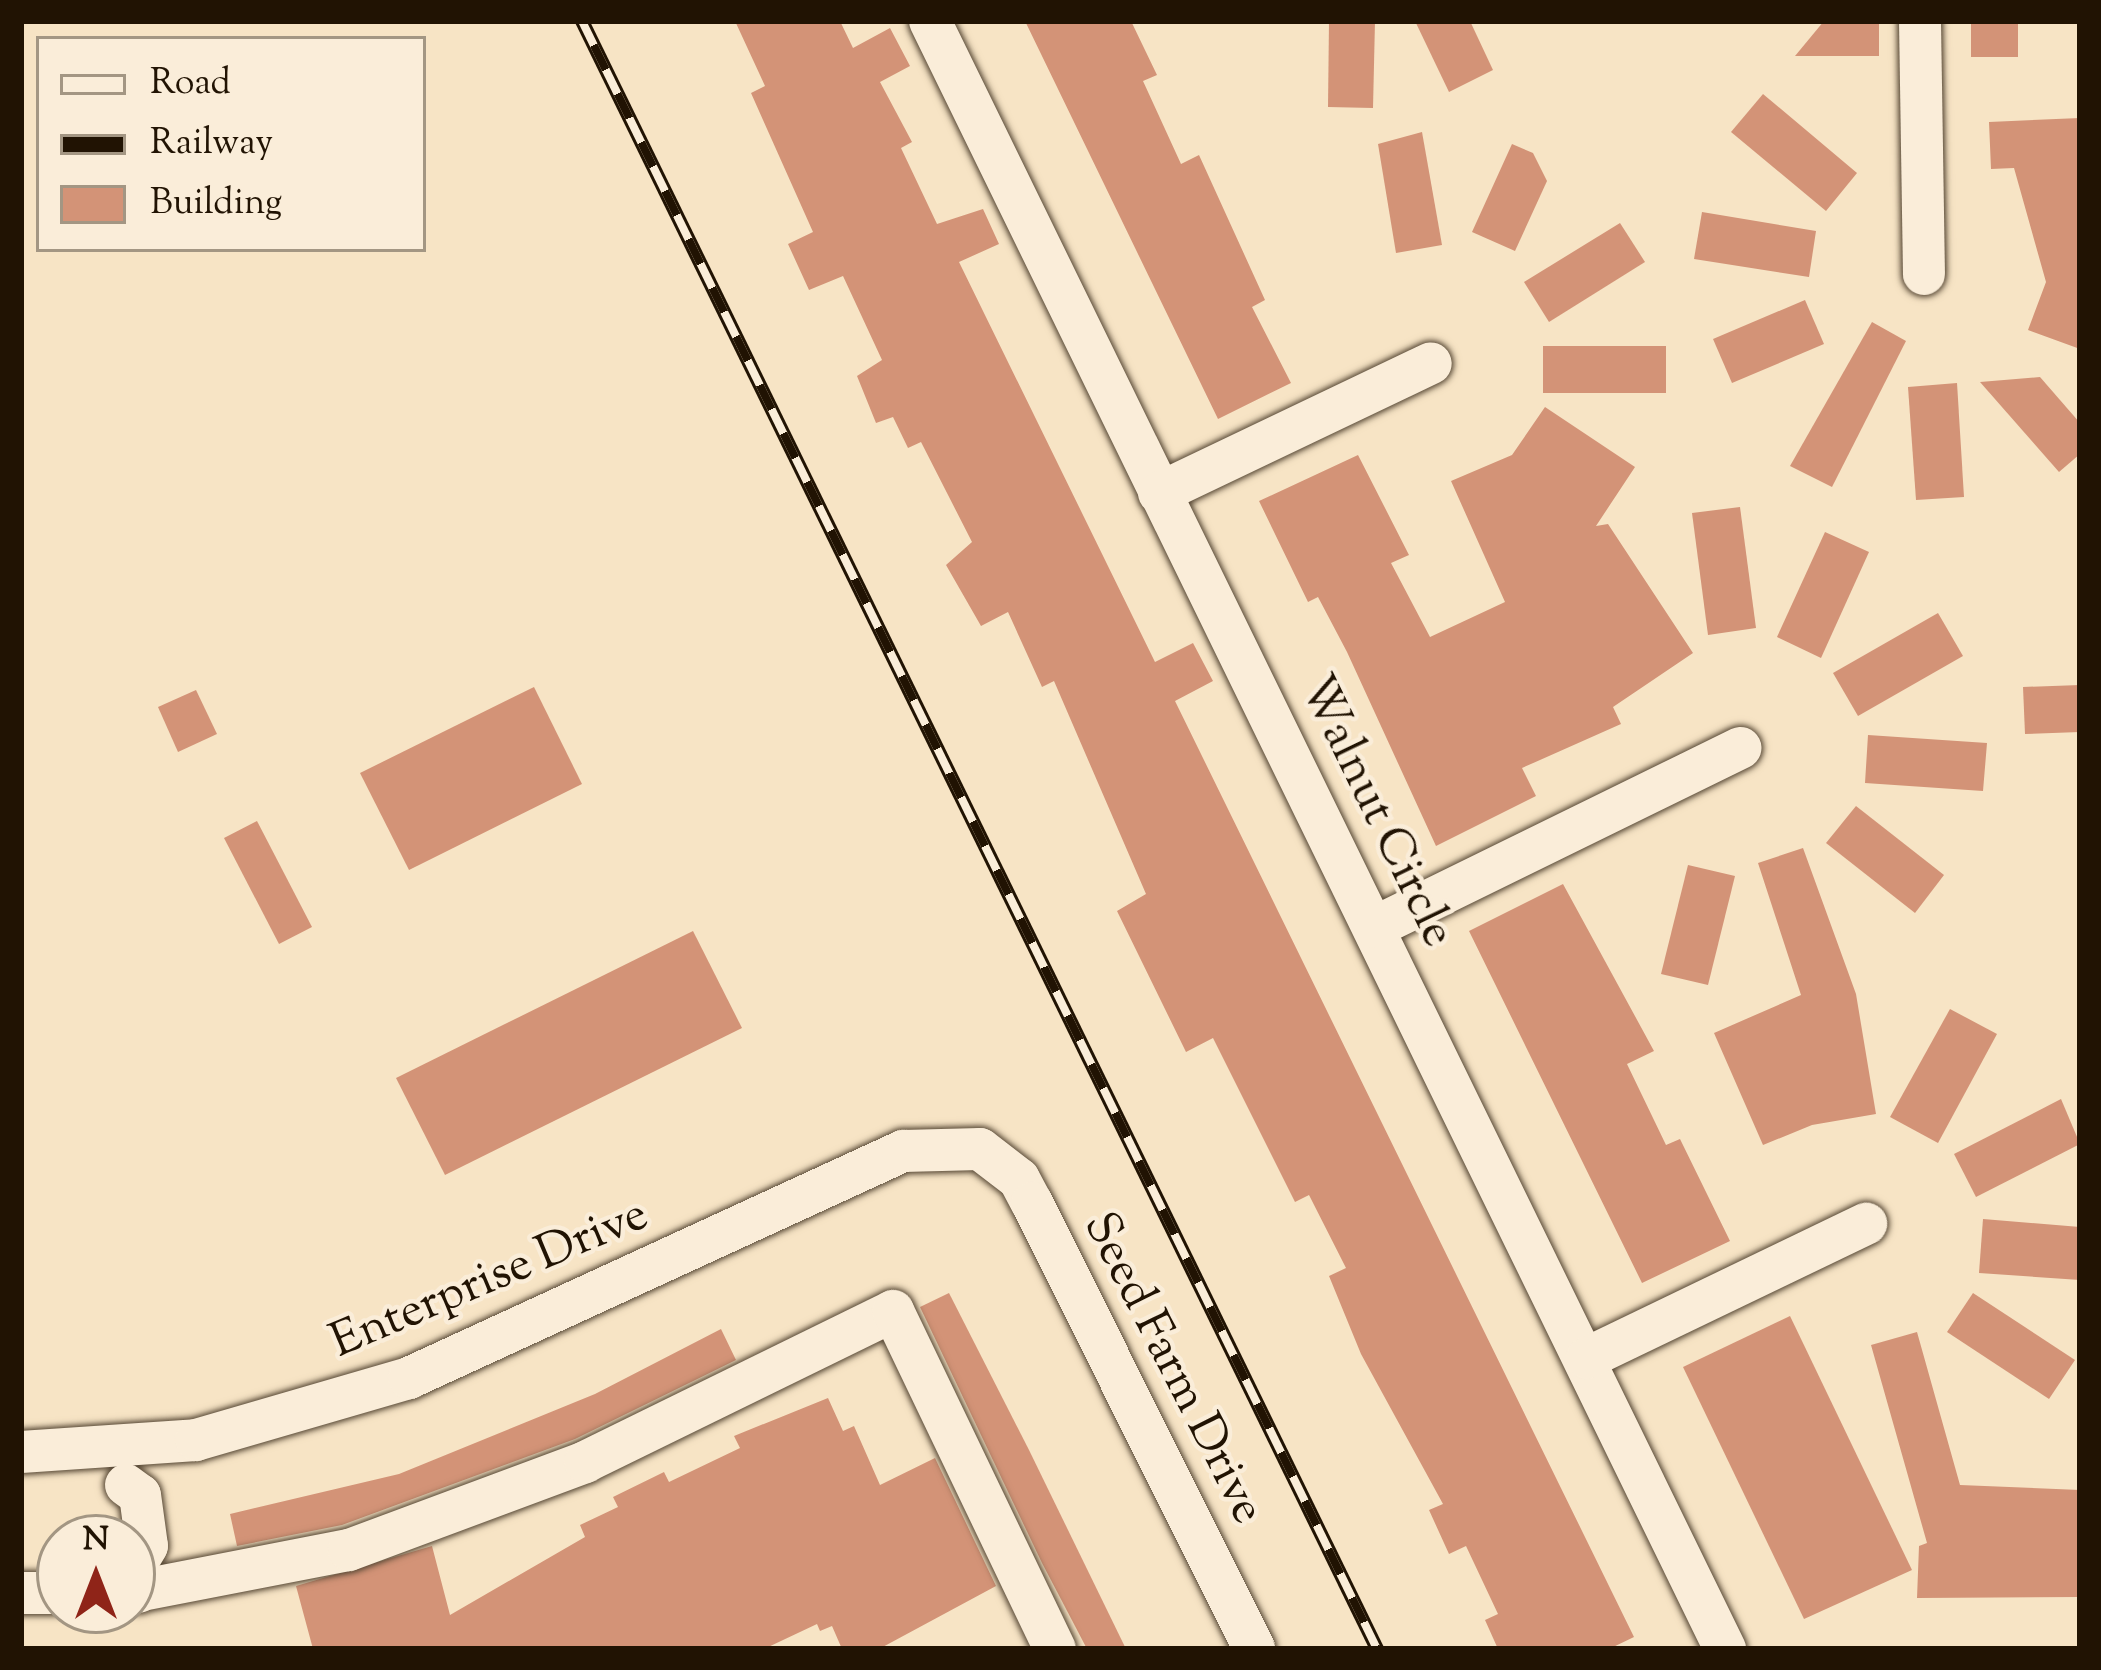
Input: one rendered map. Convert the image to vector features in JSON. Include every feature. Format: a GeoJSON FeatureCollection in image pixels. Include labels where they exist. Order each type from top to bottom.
{"type":"FeatureCollection","features":[{"type":"Feature","properties":{"kind":"street","name":"Walnut Circle"},"geometry":{"type":"LineString","coordinates":[[930,21],[1726,1649]]}},
{"type":"Feature","properties":{"kind":"street"},"geometry":{"type":"LineString","coordinates":[[1920,21],[1924,274]]}},
{"type":"Feature","properties":{"kind":"street"},"geometry":{"type":"LineString","coordinates":[[1160,493],[1431,363]]}},
{"type":"Feature","properties":{"kind":"street"},"geometry":{"type":"LineString","coordinates":[[1375,927],[1741,748]]}},
{"type":"Feature","properties":{"kind":"street","name":"Enterprise Drive"},"geometry":{"type":"LineString","coordinates":[[21,1452],[123,1466],[409,1378],[903,1151],[980,1149]]}},
{"type":"Feature","properties":{"kind":"street","name":"Seed Farm Drive"},"geometry":{"type":"LineString","coordinates":[[980,1149],[1025,1191],[1254,1649]]}},
{"type":"Feature","properties":{"kind":"street"},"geometry":{"type":"LineString","coordinates":[[1587,1358],[1866,1224]]}},
{"type":"Feature","properties":{"kind":"street"},"geometry":{"type":"LineString","coordinates":[[156,1566],[371,1542],[585,1462],[893,1311],[1055,1649]]}},
{"type":"Feature","properties":{"kind":"street"},"geometry":{"type":"LineString","coordinates":[[123,1466],[140,1495],[143,1514]]}},
{"type":"Feature","properties":{"kind":"building"},"geometry":{"type":"Polygon","coordinates":[[[735,21],[840,21],[853,48],[890,28],[910,66],[880,82],[912,142],[901,148],[937,224],[983,209],[999,244],[959,262],[1155,662],[1193,643],[1213,681],[1175,701],[1634,1637],[1609,1649],[1498,1649],[1485,1620],[1498,1614],[1466,1546],[1449,1554],[1429,1510],[1443,1504],[1361,1354],[1329,1276],[1346,1268],[1309,1195],[1295,1202],[1213,1038],[1186,1052],[1117,911],[1146,894],[1054,681],[1042,687],[1008,612],[981,626],[946,565],[972,542],[921,442],[908,448],[893,417],[876,423],[857,376],[882,360],[843,276],[809,290],[788,244],[813,232],[751,93],[765,86],[735,21]]]}},
{"type":"Feature","properties":{"kind":"building"},"geometry":{"type":"Polygon","coordinates":[[[1025,21],[1131,21],[1157,75],[1143,81],[1181,164],[1199,155],[1265,300],[1252,307],[1291,383],[1218,419],[1025,21]]]}},
{"type":"Feature","properties":{"kind":"building"},"geometry":{"type":"Polygon","coordinates":[[[1329,21],[1375,21],[1373,108],[1328,107],[1329,21]]]}},
{"type":"Feature","properties":{"kind":"building"},"geometry":{"type":"Polygon","coordinates":[[[1415,21],[1470,21],[1493,70],[1449,92],[1415,21]]]}},
{"type":"Feature","properties":{"kind":"building"},"geometry":{"type":"Polygon","coordinates":[[[1824,21],[1879,21],[1879,56],[1795,56],[1824,21]]]}},
{"type":"Feature","properties":{"kind":"building"},"geometry":{"type":"Polygon","coordinates":[[[1971,21],[2018,21],[2018,57],[1971,57],[1971,21]]]}},
{"type":"Feature","properties":{"kind":"building"},"geometry":{"type":"Polygon","coordinates":[[[1763,94],[1857,173],[1826,211],[1731,132],[1763,94]]]}},
{"type":"Feature","properties":{"kind":"building"},"geometry":{"type":"Polygon","coordinates":[[[2080,118],[2080,349],[2028,330],[2046,282],[2014,168],[1991,169],[1989,122],[2080,118]]]}},
{"type":"Feature","properties":{"kind":"building"},"geometry":{"type":"Polygon","coordinates":[[[1422,132],[1442,245],[1396,253],[1378,144],[1422,132]]]}},
{"type":"Feature","properties":{"kind":"building"},"geometry":{"type":"Polygon","coordinates":[[[1512,144],[1533,153],[1547,181],[1515,251],[1472,232],[1512,144]]]}},
{"type":"Feature","properties":{"kind":"building"},"geometry":{"type":"Polygon","coordinates":[[[1702,212],[1816,231],[1809,277],[1694,259],[1702,212]]]}},
{"type":"Feature","properties":{"kind":"building"},"geometry":{"type":"Polygon","coordinates":[[[1620,223],[1645,262],[1549,322],[1524,282],[1620,223]]]}},
{"type":"Feature","properties":{"kind":"building"},"geometry":{"type":"Polygon","coordinates":[[[1805,300],[1824,344],[1732,383],[1713,339],[1805,300]]]}},
{"type":"Feature","properties":{"kind":"building"},"geometry":{"type":"Polygon","coordinates":[[[1872,322],[1906,341],[1832,487],[1790,466],[1872,322]]]}},
{"type":"Feature","properties":{"kind":"building"},"geometry":{"type":"Polygon","coordinates":[[[1543,346],[1666,346],[1666,393],[1543,393],[1543,346]]]}},
{"type":"Feature","properties":{"kind":"building"},"geometry":{"type":"Polygon","coordinates":[[[2040,377],[2080,423],[2080,454],[2059,472],[1980,382],[2040,377]]]}},
{"type":"Feature","properties":{"kind":"building"},"geometry":{"type":"Polygon","coordinates":[[[1957,383],[1964,497],[1916,500],[1908,387],[1957,383]]]}},
{"type":"Feature","properties":{"kind":"building"},"geometry":{"type":"Polygon","coordinates":[[[1545,407],[1635,467],[1596,526],[1608,524],[1693,653],[1613,707],[1621,724],[1522,768],[1536,796],[1436,846],[1347,652],[1318,597],[1308,602],[1259,501],[1358,455],[1409,555],[1391,563],[1430,637],[1505,602],[1451,481],[1512,455],[1545,407]]]}},
{"type":"Feature","properties":{"kind":"building"},"geometry":{"type":"Polygon","coordinates":[[[1740,507],[1756,628],[1708,635],[1692,513],[1740,507]]]}},
{"type":"Feature","properties":{"kind":"building"},"geometry":{"type":"Polygon","coordinates":[[[1825,532],[1869,552],[1821,658],[1777,637],[1825,532]]]}},
{"type":"Feature","properties":{"kind":"building"},"geometry":{"type":"Polygon","coordinates":[[[1938,613],[1963,656],[1858,716],[1833,673],[1938,613]]]}},
{"type":"Feature","properties":{"kind":"building"},"geometry":{"type":"Polygon","coordinates":[[[2080,685],[2080,732],[2025,734],[2023,687],[2080,685]]]}},
{"type":"Feature","properties":{"kind":"building"},"geometry":{"type":"Polygon","coordinates":[[[534,687],[582,784],[409,870],[360,773],[534,687]]]}},
{"type":"Feature","properties":{"kind":"building"},"geometry":{"type":"Polygon","coordinates":[[[196,690],[217,734],[178,752],[158,707],[196,690]]]}},
{"type":"Feature","properties":{"kind":"building"},"geometry":{"type":"Polygon","coordinates":[[[1868,735],[1987,743],[1983,791],[1865,783],[1868,735]]]}},
{"type":"Feature","properties":{"kind":"building"},"geometry":{"type":"Polygon","coordinates":[[[1856,806],[1944,875],[1915,913],[1826,843],[1856,806]]]}},
{"type":"Feature","properties":{"kind":"building"},"geometry":{"type":"Polygon","coordinates":[[[257,821],[312,927],[279,944],[224,838],[257,821]]]}},
{"type":"Feature","properties":{"kind":"building"},"geometry":{"type":"Polygon","coordinates":[[[1803,848],[1856,994],[1876,1114],[1812,1125],[1763,1145],[1714,1033],[1801,995],[1758,863],[1803,848]]]}},
{"type":"Feature","properties":{"kind":"building"},"geometry":{"type":"Polygon","coordinates":[[[1688,865],[1735,876],[1708,985],[1661,974],[1688,865]]]}},
{"type":"Feature","properties":{"kind":"building"},"geometry":{"type":"Polygon","coordinates":[[[1563,884],[1654,1051],[1627,1064],[1666,1145],[1680,1139],[1730,1241],[1642,1283],[1469,931],[1563,884]]]}},
{"type":"Feature","properties":{"kind":"building"},"geometry":{"type":"Polygon","coordinates":[[[693,931],[742,1028],[445,1175],[396,1078],[693,931]]]}},
{"type":"Feature","properties":{"kind":"building"},"geometry":{"type":"Polygon","coordinates":[[[1950,1009],[1997,1034],[1938,1143],[1890,1117],[1950,1009]]]}},
{"type":"Feature","properties":{"kind":"building"},"geometry":{"type":"Polygon","coordinates":[[[2061,1099],[2080,1144],[1976,1197],[1954,1154],[2061,1099]]]}},
{"type":"Feature","properties":{"kind":"building"},"geometry":{"type":"Polygon","coordinates":[[[1983,1219],[2080,1227],[2080,1280],[1979,1273],[1983,1219]]]}},
{"type":"Feature","properties":{"kind":"building"},"geometry":{"type":"Polygon","coordinates":[[[949,1293],[1126,1649],[1087,1649],[1042,1563],[920,1307],[949,1293]]]}},
{"type":"Feature","properties":{"kind":"building"},"geometry":{"type":"Polygon","coordinates":[[[1973,1293],[2075,1360],[2049,1399],[1947,1332],[1973,1293]]]}},
{"type":"Feature","properties":{"kind":"building"},"geometry":{"type":"Polygon","coordinates":[[[1790,1316],[1912,1570],[1804,1619],[1683,1367],[1790,1316]]]}},
{"type":"Feature","properties":{"kind":"building"},"geometry":{"type":"Polygon","coordinates":[[[721,1329],[736,1360],[575,1439],[342,1525],[237,1546],[230,1514],[399,1474],[595,1394],[721,1329]]]}},
{"type":"Feature","properties":{"kind":"building"},"geometry":{"type":"Polygon","coordinates":[[[1917,1332],[1960,1485],[2080,1490],[2080,1597],[1917,1598],[1919,1546],[1927,1543],[1871,1345],[1917,1332]]]}},
{"type":"Feature","properties":{"kind":"building"},"geometry":{"type":"Polygon","coordinates":[[[828,1398],[843,1431],[854,1426],[880,1485],[935,1458],[996,1586],[879,1649],[842,1649],[832,1626],[820,1631],[817,1624],[764,1649],[313,1649],[296,1586],[432,1546],[450,1615],[585,1537],[580,1525],[618,1507],[613,1497],[664,1472],[669,1482],[740,1448],[734,1436],[828,1398]]]}},
{"type":"Feature","properties":{"kind":"railway"},"geometry":{"type":"LineString","coordinates":[[582,21],[1377,1649]]}}]}
